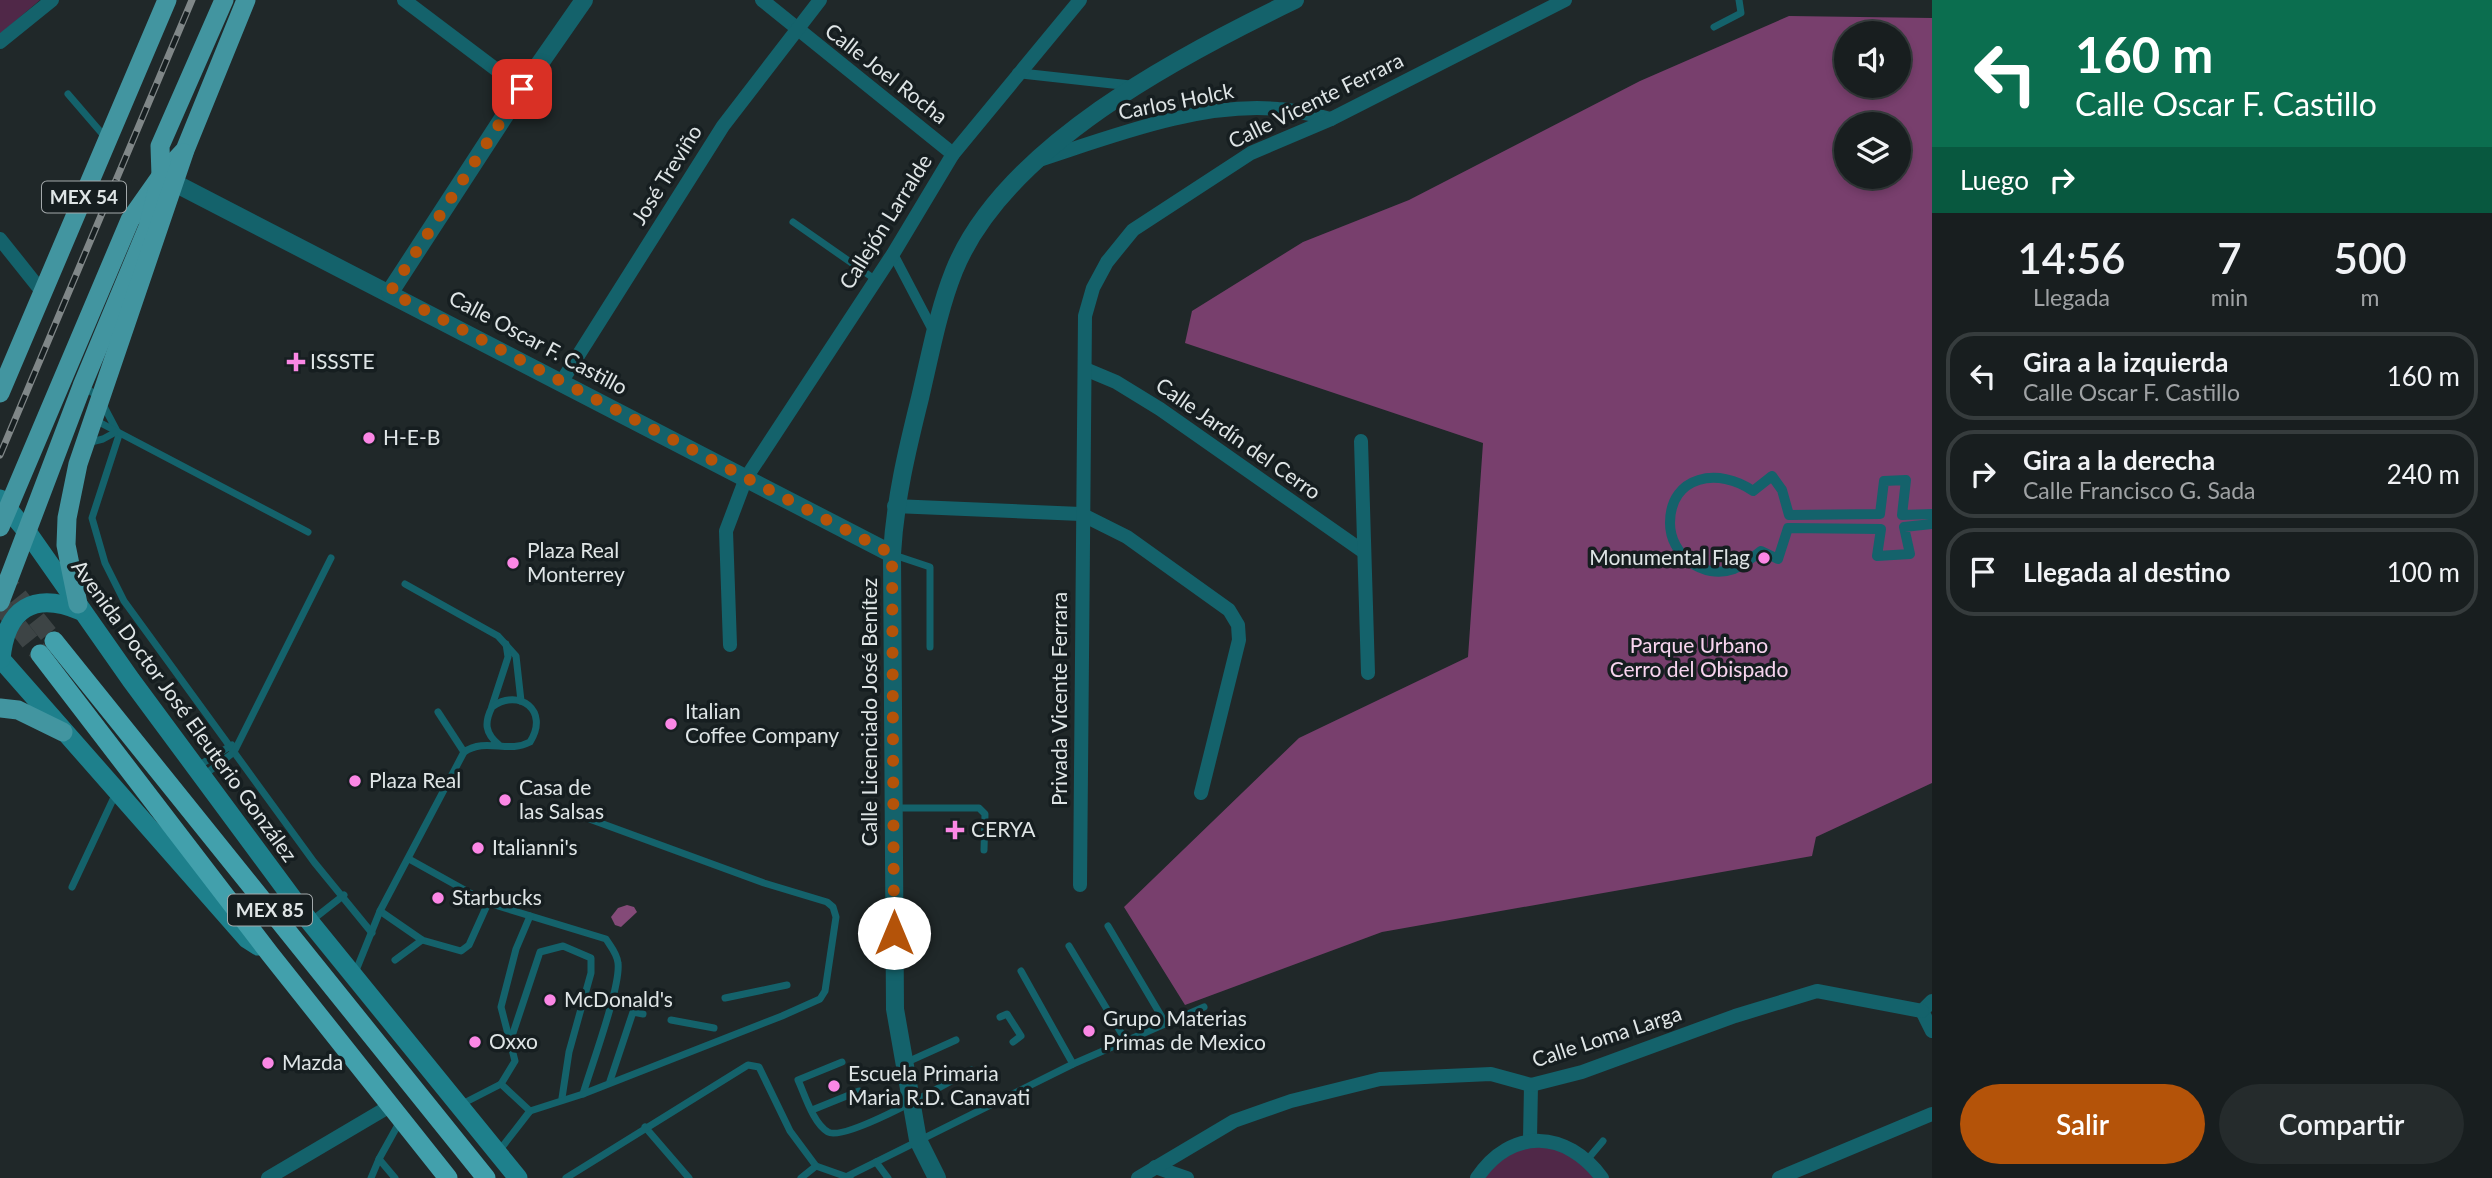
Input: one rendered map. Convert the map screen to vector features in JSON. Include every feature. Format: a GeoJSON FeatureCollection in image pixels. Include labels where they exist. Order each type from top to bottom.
{"type":"FeatureCollection","features":[{"type":"Feature","properties":{"kind":"highway","name":"MEX 85"},"geometry":{"type":"LineString","coordinates":[[448,1178],[270,954],[47,648],[486,1178]]}},
{"type":"Feature","properties":{"kind":"main road","name":"MEX 54"},"geometry":{"type":"LineString","coordinates":[[0,392],[167,0]]}},
{"type":"Feature","properties":{"kind":"main road"},"geometry":{"type":"LineString","coordinates":[[168,180],[160,146],[224,0]]}},
{"type":"Feature","properties":{"kind":"main road"},"geometry":{"type":"LineString","coordinates":[[0,602],[29,533],[69,421],[91,391],[168,180],[185,150],[246,0]]}},
{"type":"Feature","properties":{"kind":"main road","name":"MEX 54"},"geometry":{"type":"LineString","coordinates":[[0,527],[4,504],[32,449],[130,220],[168,180]]}},
{"type":"Feature","properties":{"kind":"main road"},"geometry":{"type":"LineString","coordinates":[[91,391],[92,418],[83,444],[67,518],[69,568],[80,607],[51,601],[29,606],[10,624],[1,659],[247,939],[270,954]]}},
{"type":"Feature","properties":{"kind":"main road"},"geometry":{"type":"LineString","coordinates":[[32,449],[69,421],[92,418]]}},
{"type":"Feature","properties":{"kind":"main road","name":"Avenida Doctor José Eleuterio González"},"geometry":{"type":"LineString","coordinates":[[4,504],[29,533],[199,772],[310,922],[518,1178]]}},
{"type":"Feature","properties":{"kind":"main road"},"geometry":{"type":"LineString","coordinates":[[0,708],[18,710],[63,732]]}},
{"type":"Feature","properties":{"kind":"street"},"geometry":{"type":"LineString","coordinates":[[0,43],[52,0]]}},
{"type":"Feature","properties":{"kind":"street"},"geometry":{"type":"LineString","coordinates":[[390,292],[522,89],[584,0]]}},
{"type":"Feature","properties":{"kind":"street","name":"Calle Joel Rocha"},"geometry":{"type":"LineString","coordinates":[[762,0],[953,154]]}},
{"type":"Feature","properties":{"kind":"street","name":"José Treviño"},"geometry":{"type":"LineString","coordinates":[[562,381],[723,126],[820,0]]}},
{"type":"Feature","properties":{"kind":"street","name":"Callejón Larralde"},"geometry":{"type":"LineString","coordinates":[[730,645],[726,531],[746,478],[893,254],[953,154],[1017,73],[1080,0]]}},
{"type":"Feature","properties":{"kind":"street","name":"Calle Licenciado José Benítez"},"geometry":{"type":"LineString","coordinates":[[937,1178],[918,1140],[895,1009],[892,554],[894,506],[935,334],[961,258],[986,214],[1033,162],[1135,86],[1197,47],[1295,0]]}},
{"type":"Feature","properties":{"kind":"street","name":"Calle Vicente Ferrara"},"geometry":{"type":"LineString","coordinates":[[1081,514],[1085,316],[1090,297],[1107,261],[1121,241],[1133,230],[1251,153],[1331,119],[1565,0]]}},
{"type":"Feature","properties":{"kind":"street"},"geometry":{"type":"LineString","coordinates":[[406,1],[522,89]]}},
{"type":"Feature","properties":{"kind":"street"},"geometry":{"type":"LineString","coordinates":[[1017,73],[1135,86]]}},
{"type":"Feature","properties":{"kind":"street","name":"Carlos Holck"},"geometry":{"type":"LineString","coordinates":[[1033,162],[1133,129],[1227,109],[1279,108],[1331,119]]}},
{"type":"Feature","properties":{"kind":"street","name":"Calle Oscar F. Castillo"},"geometry":{"type":"LineString","coordinates":[[168,180],[390,292],[892,554]]}},
{"type":"Feature","properties":{"kind":"street"},"geometry":{"type":"LineString","coordinates":[[0,239],[43,293]]}},
{"type":"Feature","properties":{"kind":"street"},"geometry":{"type":"LineString","coordinates":[[893,254],[935,334]]}},
{"type":"Feature","properties":{"kind":"street","name":"Calle Jardín del Cerro"},"geometry":{"type":"LineString","coordinates":[[1085,369],[1116,382],[1160,409],[1364,552]]}},
{"type":"Feature","properties":{"kind":"street"},"geometry":{"type":"LineString","coordinates":[[1361,441],[1368,673]]}},
{"type":"Feature","properties":{"kind":"street"},"geometry":{"type":"LineString","coordinates":[[1932,514],[1902,514],[1906,480],[1884,481],[1880,514],[1789,515],[1782,490],[1772,476],[1753,491],[1738,480],[1720,475],[1701,478],[1685,488],[1674,504],[1670,522],[1672,540],[1682,556],[1697,567],[1716,572],[1734,569],[1761,551],[1778,559],[1788,528],[1881,529],[1877,556],[1910,554],[1904,527],[1932,524]]}},
{"type":"Feature","properties":{"kind":"street"},"geometry":{"type":"LineString","coordinates":[[894,506],[1081,514],[1126,537],[1196,584],[1229,610],[1238,625],[1239,640],[1201,793]]}},
{"type":"Feature","properties":{"kind":"street","name":"Privada Vicente Ferrara"},"geometry":{"type":"LineString","coordinates":[[1080,885],[1081,514]]}},
{"type":"Feature","properties":{"kind":"street","name":"Calle Loma Larga"},"geometry":{"type":"LineString","coordinates":[[1138,1178],[1234,1121],[1291,1101],[1380,1079],[1491,1074],[1531,1085],[1582,1072],[1802,993],[1829,991],[1927,1006]]}},
{"type":"Feature","properties":{"kind":"street"},"geometry":{"type":"LineString","coordinates":[[1927,1006],[1932,1031]]}},
{"type":"Feature","properties":{"kind":"street"},"geometry":{"type":"LineString","coordinates":[[1530,1139],[1531,1085]]}},
{"type":"Feature","properties":{"kind":"street"},"geometry":{"type":"LineString","coordinates":[[268,1178],[395,1112]]}},
{"type":"Feature","properties":{"kind":"street"},"geometry":{"type":"LineString","coordinates":[[1779,1178],[1932,1114]]}},
{"type":"Feature","properties":{"kind":"street"},"geometry":{"type":"LineString","coordinates":[[1477,1178],[1488,1162],[1511,1146],[1530,1139],[1555,1144],[1587,1160],[1602,1178]]}},
{"type":"Feature","properties":{"kind":"street"},"geometry":{"type":"LineString","coordinates":[[1155,1167],[1187,1178]]}},
{"type":"Feature","properties":{"kind":"lane"},"geometry":{"type":"LineString","coordinates":[[1714,27],[1741,13],[1739,0]]}},
{"type":"Feature","properties":{"kind":"lane"},"geometry":{"type":"LineString","coordinates":[[68,94],[108,140]]}},
{"type":"Feature","properties":{"kind":"lane"},"geometry":{"type":"LineString","coordinates":[[793,222],[876,280]]}},
{"type":"Feature","properties":{"kind":"lane"},"geometry":{"type":"LineString","coordinates":[[91,391],[116,434],[92,518],[105,563],[124,601],[314,862],[344,895],[372,933]]}},
{"type":"Feature","properties":{"kind":"lane"},"geometry":{"type":"LineString","coordinates":[[92,418],[116,434],[308,532]]}},
{"type":"Feature","properties":{"kind":"lane"},"geometry":{"type":"LineString","coordinates":[[83,444],[116,434]]}},
{"type":"Feature","properties":{"kind":"lane"},"geometry":{"type":"LineString","coordinates":[[892,554],[930,567],[930,647]]}},
{"type":"Feature","properties":{"kind":"lane"},"geometry":{"type":"LineString","coordinates":[[199,772],[240,743],[331,558]]}},
{"type":"Feature","properties":{"kind":"lane"},"geometry":{"type":"LineString","coordinates":[[405,584],[498,636],[516,656],[522,701]]}},
{"type":"Feature","properties":{"kind":"lane"},"geometry":{"type":"LineString","coordinates":[[499,745],[487,730],[486,721],[508,657],[505,643]]}},
{"type":"Feature","properties":{"kind":"lane"},"geometry":{"type":"LineString","coordinates":[[354,976],[380,911],[464,751],[481,743],[519,748],[530,742],[537,731],[538,720],[534,711],[522,701],[500,701],[492,707]]}},
{"type":"Feature","properties":{"kind":"lane"},"geometry":{"type":"LineString","coordinates":[[438,712],[464,751]]}},
{"type":"Feature","properties":{"kind":"lane"},"geometry":{"type":"LineString","coordinates":[[72,887],[116,793]]}},
{"type":"Feature","properties":{"kind":"lane"},"geometry":{"type":"LineString","coordinates":[[893,808],[979,808],[985,814],[984,850]]}},
{"type":"Feature","properties":{"kind":"lane"},"geometry":{"type":"LineString","coordinates":[[498,1154],[530,1111],[682,1056],[820,999],[825,991],[835,911],[827,902],[764,883],[573,813]]}},
{"type":"Feature","properties":{"kind":"lane"},"geometry":{"type":"LineString","coordinates":[[409,859],[488,903],[606,939],[615,951],[618,965],[614,989],[583,1094]]}},
{"type":"Feature","properties":{"kind":"lane"},"geometry":{"type":"LineString","coordinates":[[310,922],[344,895]]}},
{"type":"Feature","properties":{"kind":"lane"},"geometry":{"type":"LineString","coordinates":[[380,911],[422,940],[461,951],[469,945],[488,903]]}},
{"type":"Feature","properties":{"kind":"lane"},"geometry":{"type":"LineString","coordinates":[[458,1106],[501,1084],[515,1061],[512,1039],[501,1007],[516,948],[530,916]]}},
{"type":"Feature","properties":{"kind":"lane"},"geometry":{"type":"LineString","coordinates":[[1108,926],[1166,1024]]}},
{"type":"Feature","properties":{"kind":"lane"},"geometry":{"type":"LineString","coordinates":[[395,960],[422,940]]}},
{"type":"Feature","properties":{"kind":"lane"},"geometry":{"type":"LineString","coordinates":[[512,1039],[540,952],[563,946],[591,958],[591,973],[569,1052],[562,1098]]}},
{"type":"Feature","properties":{"kind":"lane"},"geometry":{"type":"LineString","coordinates":[[1069,946],[1126,1041]]}},
{"type":"Feature","properties":{"kind":"lane"},"geometry":{"type":"LineString","coordinates":[[1021,971],[1073,1064]]}},
{"type":"Feature","properties":{"kind":"lane"},"geometry":{"type":"LineString","coordinates":[[724,998],[787,985]]}},
{"type":"Feature","properties":{"kind":"lane"},"geometry":{"type":"LineString","coordinates":[[566,1178],[748,1065],[759,1067],[790,1131],[816,1166],[849,1177],[1073,1064],[1204,1007]]}},
{"type":"Feature","properties":{"kind":"lane"},"geometry":{"type":"LineString","coordinates":[[610,1081],[633,1012],[643,1014]]}},
{"type":"Feature","properties":{"kind":"lane"},"geometry":{"type":"LineString","coordinates":[[1000,1017],[1007,1014],[1021,1036],[1013,1042]]}},
{"type":"Feature","properties":{"kind":"lane"},"geometry":{"type":"LineString","coordinates":[[671,1020],[714,1028]]}},
{"type":"Feature","properties":{"kind":"lane"},"geometry":{"type":"LineString","coordinates":[[904,1063],[956,1040]]}},
{"type":"Feature","properties":{"kind":"lane"},"geometry":{"type":"LineString","coordinates":[[842,1062],[799,1080],[823,1128],[840,1134],[971,1070]]}},
{"type":"Feature","properties":{"kind":"lane"},"geometry":{"type":"LineString","coordinates":[[501,1084],[530,1111]]}},
{"type":"Feature","properties":{"kind":"lane"},"geometry":{"type":"LineString","coordinates":[[812,1110],[859,1091]]}},
{"type":"Feature","properties":{"kind":"lane"},"geometry":{"type":"LineString","coordinates":[[370,1178],[395,1112]]}},
{"type":"Feature","properties":{"kind":"lane"},"geometry":{"type":"LineString","coordinates":[[645,1127],[689,1178]]}},
{"type":"Feature","properties":{"kind":"lane"},"geometry":{"type":"LineString","coordinates":[[1587,1160],[1603,1141]]}},
{"type":"Feature","properties":{"kind":"lane"},"geometry":{"type":"LineString","coordinates":[[379,1159],[395,1178]]}},
{"type":"Feature","properties":{"kind":"lane"},"geometry":{"type":"LineString","coordinates":[[876,1162],[888,1178]]}},
{"type":"Feature","properties":{"kind":"lane"},"geometry":{"type":"LineString","coordinates":[[801,1178],[816,1166]]}},
{"type":"Feature","properties":{"kind":"shaded area"},"geometry":{"type":"Polygon","coordinates":[[[0,0],[40,0],[0,34],[0,0]]]}},
{"type":"Feature","properties":{"kind":"shaded area"},"geometry":{"type":"Polygon","coordinates":[[[627,905],[634,907],[637,912],[621,927],[615,925],[611,917],[618,908],[627,905]]]}},
{"type":"Feature","properties":{"kind":"shaded area"},"geometry":{"type":"Polygon","coordinates":[[[1555,1144],[1602,1178],[1477,1178],[1511,1146],[1555,1144]]]}},
{"type":"Feature","properties":{"kind":"green space","name":"Parque Urbano Cerro del Obispado"},"geometry":{"type":"Polygon","coordinates":[[[1789,16],[1932,18],[1932,783],[1816,837],[1812,856],[1382,932],[1185,1005],[1124,907],[1299,738],[1468,657],[1483,443],[1185,343],[1192,311],[1303,242],[1409,200],[1640,81],[1789,16]]]}},
{"type":"Feature","properties":{"kind":"tunnel"},"geometry":{"type":"LineString","coordinates":[[0,574],[54,641]]}},
{"type":"Feature","properties":{"kind":"tunnel"},"geometry":{"type":"LineString","coordinates":[[0,604],[40,654]]}},
{"type":"Feature","properties":{"kind":"railway"},"geometry":{"type":"LineString","coordinates":[[0,455],[192,0]]}},
{"type":"Feature","properties":{"kind":"place","name":"ISSSTE"},"geometry":{"type":"Point","coordinates":[296,362]}},
{"type":"Feature","properties":{"kind":"place","name":"H-E-B"},"geometry":{"type":"Point","coordinates":[369,438]}},
{"type":"Feature","properties":{"kind":"place","name":"Monumental Flag"},"geometry":{"type":"Point","coordinates":[1764,558]}},
{"type":"Feature","properties":{"kind":"place","name":"Plaza Real Monterrey"},"geometry":{"type":"Point","coordinates":[513,563]}},
{"type":"Feature","properties":{"kind":"place","name":"Italian Coffee Company"},"geometry":{"type":"Point","coordinates":[671,724]}},
{"type":"Feature","properties":{"kind":"place","name":"Plaza Real"},"geometry":{"type":"Point","coordinates":[355,781]}},
{"type":"Feature","properties":{"kind":"place","name":"Casa de las Salsas"},"geometry":{"type":"Point","coordinates":[505,800]}},
{"type":"Feature","properties":{"kind":"place","name":"CERYA"},"geometry":{"type":"Point","coordinates":[955,830]}},
{"type":"Feature","properties":{"kind":"place","name":"Italianni's"},"geometry":{"type":"Point","coordinates":[478,848]}},
{"type":"Feature","properties":{"kind":"place","name":"Starbucks"},"geometry":{"type":"Point","coordinates":[438,898]}},
{"type":"Feature","properties":{"kind":"place","name":"McDonald's"},"geometry":{"type":"Point","coordinates":[550,1000]}},
{"type":"Feature","properties":{"kind":"place","name":"Grupo Materias Primas de Mexico"},"geometry":{"type":"Point","coordinates":[1089,1031]}},
{"type":"Feature","properties":{"kind":"place","name":"Oxxo"},"geometry":{"type":"Point","coordinates":[475,1042]}},
{"type":"Feature","properties":{"kind":"place","name":"Mazda"},"geometry":{"type":"Point","coordinates":[268,1063]}},
{"type":"Feature","properties":{"kind":"place","name":"Escuela Primaria Maria R.D. Canavati"},"geometry":{"type":"Point","coordinates":[834,1086]}},
{"type":"Feature","properties":{"kind":"route"},"geometry":{"type":"LineString","coordinates":[[522,89],[390,292],[892,554],[894,933]]}}]}
